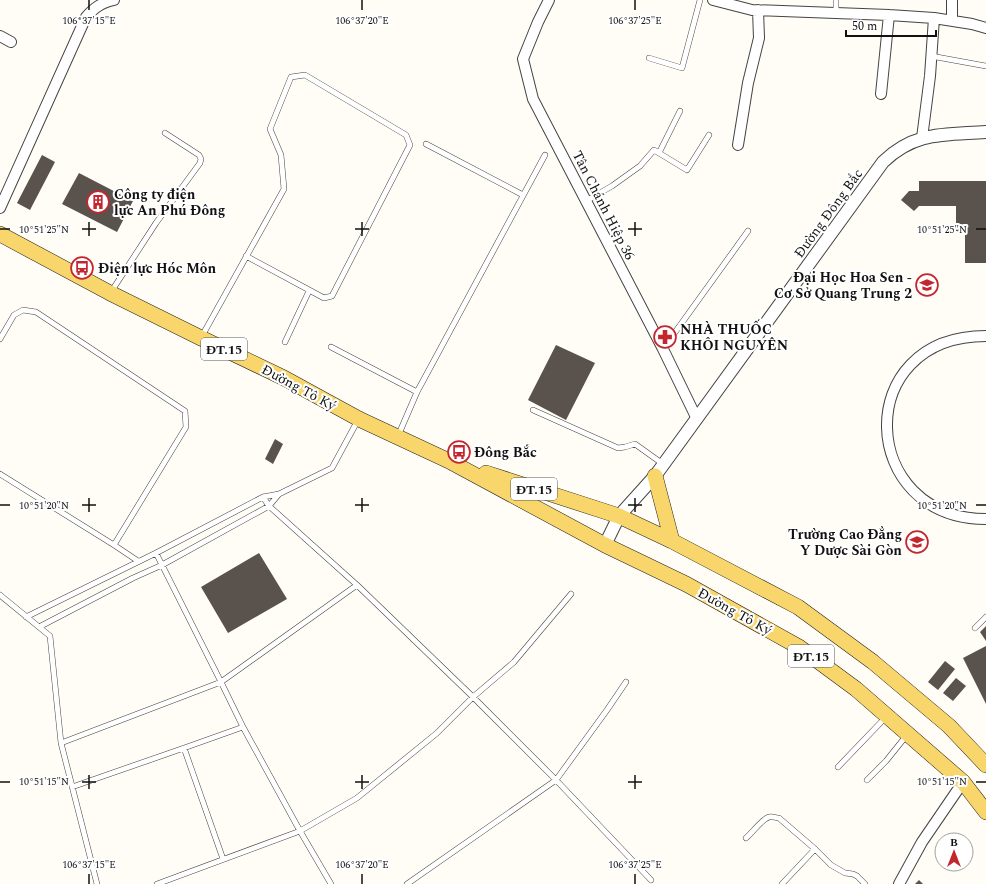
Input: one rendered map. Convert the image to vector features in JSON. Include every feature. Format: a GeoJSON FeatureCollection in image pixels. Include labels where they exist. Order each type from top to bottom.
{"type":"FeatureCollection","features":[{"type":"Feature","properties":{"kind":"main road","name":"Đường Tô Ký"},"geometry":{"type":"LineString","coordinates":[[0,234],[110,293],[284,378],[359,419],[449,461],[605,545],[686,584],[799,647],[856,689],[963,782],[986,812]]}},
{"type":"Feature","properties":{"kind":"main road","name":"Đường Tô Ký"},"geometry":{"type":"LineString","coordinates":[[449,461],[619,516],[672,541],[798,607],[873,662],[949,726],[986,765]]}},
{"type":"Feature","properties":{"kind":"main road"},"geometry":{"type":"LineString","coordinates":[[659,470],[672,541]]}},
{"type":"Feature","properties":{"kind":"street"},"geometry":{"type":"LineString","coordinates":[[0,208],[86,17],[98,5],[114,0]]}},
{"type":"Feature","properties":{"kind":"street","name":"Tân Chánh Hiệp 36"},"geometry":{"type":"LineString","coordinates":[[549,0],[538,22],[523,60],[533,99],[663,349],[697,419]]}},
{"type":"Feature","properties":{"kind":"street"},"geometry":{"type":"LineString","coordinates":[[712,0],[755,7],[934,18],[972,24],[986,28]]}},
{"type":"Feature","properties":{"kind":"street"},"geometry":{"type":"LineString","coordinates":[[952,0],[952,21]]}},
{"type":"Feature","properties":{"kind":"street"},"geometry":{"type":"LineString","coordinates":[[738,145],[748,83],[759,38],[755,7]]}},
{"type":"Feature","properties":{"kind":"street"},"geometry":{"type":"LineString","coordinates":[[881,94],[890,15]]}},
{"type":"Feature","properties":{"kind":"street"},"geometry":{"type":"LineString","coordinates":[[922,138],[930,76],[934,18]]}},
{"type":"Feature","properties":{"kind":"street"},"geometry":{"type":"LineString","coordinates":[[0,36],[11,42]]}},
{"type":"Feature","properties":{"kind":"street","name":"Đường Đông Bắc"},"geometry":{"type":"LineString","coordinates":[[605,545],[619,516],[659,470],[697,419],[878,168],[898,150],[922,138],[941,135],[986,132]]}},
{"type":"Feature","properties":{"kind":"street"},"geometry":{"type":"LineString","coordinates":[[986,336],[964,337],[946,342],[936,346],[916,359],[901,376],[891,397],[888,407],[887,430],[890,452],[898,470],[918,495],[945,512],[968,518],[986,519]]}},
{"type":"Feature","properties":{"kind":"street"},"geometry":{"type":"LineString","coordinates":[[899,884],[922,842],[963,782]]}},
{"type":"Feature","properties":{"kind":"lane"},"geometry":{"type":"LineString","coordinates":[[649,58],[682,68],[700,0]]}},
{"type":"Feature","properties":{"kind":"lane"},"geometry":{"type":"LineString","coordinates":[[836,0],[836,13]]}},
{"type":"Feature","properties":{"kind":"lane"},"geometry":{"type":"LineString","coordinates":[[931,56],[986,66]]}},
{"type":"Feature","properties":{"kind":"lane"},"geometry":{"type":"LineString","coordinates":[[201,338],[246,256],[284,188],[281,155],[270,129],[291,77],[304,75],[406,135],[410,145],[332,296],[324,298],[246,256]]}},
{"type":"Feature","properties":{"kind":"lane"},"geometry":{"type":"LineString","coordinates":[[658,153],[680,111]]}},
{"type":"Feature","properties":{"kind":"lane"},"geometry":{"type":"LineString","coordinates":[[110,293],[156,223],[200,163],[201,159],[199,154],[165,133]]}},
{"type":"Feature","properties":{"kind":"lane"},"geometry":{"type":"LineString","coordinates":[[586,201],[612,186],[640,166],[654,150],[687,170],[709,135]]}},
{"type":"Feature","properties":{"kind":"lane"},"geometry":{"type":"LineString","coordinates":[[426,144],[524,195]]}},
{"type":"Feature","properties":{"kind":"lane"},"geometry":{"type":"LineString","coordinates":[[398,437],[417,392],[545,155]]}},
{"type":"Feature","properties":{"kind":"lane"},"geometry":{"type":"LineString","coordinates":[[663,349],[748,231]]}},
{"type":"Feature","properties":{"kind":"lane"},"geometry":{"type":"LineString","coordinates":[[285,342],[309,290]]}},
{"type":"Feature","properties":{"kind":"lane"},"geometry":{"type":"LineString","coordinates":[[0,339],[14,315],[23,310],[36,312],[185,411],[186,427],[114,545]]}},
{"type":"Feature","properties":{"kind":"lane"},"geometry":{"type":"LineString","coordinates":[[331,347],[417,392]]}},
{"type":"Feature","properties":{"kind":"lane"},"geometry":{"type":"LineString","coordinates":[[533,410],[618,448],[634,444],[659,470]]}},
{"type":"Feature","properties":{"kind":"lane"},"geometry":{"type":"LineString","coordinates":[[26,617],[156,553],[263,497],[279,494],[332,468],[359,419]]}},
{"type":"Feature","properties":{"kind":"lane"},"geometry":{"type":"LineString","coordinates":[[0,474],[138,561]]}},
{"type":"Feature","properties":{"kind":"lane"},"geometry":{"type":"LineString","coordinates":[[39,627],[132,578],[162,565],[268,506],[279,494]]}},
{"type":"Feature","properties":{"kind":"lane"},"geometry":{"type":"LineString","coordinates":[[263,497],[268,506],[357,585],[473,697],[556,780],[651,880]]}},
{"type":"Feature","properties":{"kind":"lane"},"geometry":{"type":"LineString","coordinates":[[156,553],[243,727],[331,884]]}},
{"type":"Feature","properties":{"kind":"lane"},"geometry":{"type":"LineString","coordinates":[[61,743],[221,682],[357,585]]}},
{"type":"Feature","properties":{"kind":"lane"},"geometry":{"type":"LineString","coordinates":[[157,884],[300,831],[357,798],[437,733],[473,697],[514,662],[571,594]]}},
{"type":"Feature","properties":{"kind":"lane"},"geometry":{"type":"LineString","coordinates":[[0,596],[50,636],[61,743],[97,884]]}},
{"type":"Feature","properties":{"kind":"lane"},"geometry":{"type":"LineString","coordinates":[[975,628],[986,617]]}},
{"type":"Feature","properties":{"kind":"lane"},"geometry":{"type":"LineString","coordinates":[[406,884],[556,780],[626,682]]}},
{"type":"Feature","properties":{"kind":"lane"},"geometry":{"type":"LineString","coordinates":[[838,767],[886,716]]}},
{"type":"Feature","properties":{"kind":"lane"},"geometry":{"type":"LineString","coordinates":[[72,787],[243,727]]}},
{"type":"Feature","properties":{"kind":"lane"},"geometry":{"type":"LineString","coordinates":[[867,780],[886,761],[908,734]]}},
{"type":"Feature","properties":{"kind":"lane"},"geometry":{"type":"LineString","coordinates":[[184,748],[223,859]]}},
{"type":"Feature","properties":{"kind":"lane"},"geometry":{"type":"LineString","coordinates":[[746,838],[768,817],[779,818],[831,865],[845,873],[854,874],[865,884]]}},
{"type":"Feature","properties":{"kind":"lane"},"geometry":{"type":"LineString","coordinates":[[782,884],[815,849]]}},
{"type":"Feature","properties":{"kind":"building"},"geometry":{"type":"Polygon","coordinates":[[[42,155],[55,162],[30,210],[17,203],[42,155]]]}},
{"type":"Feature","properties":{"kind":"building","name":"Công ty điện lực An Phú Đông"},"geometry":{"type":"Polygon","coordinates":[[[79,173],[133,201],[117,232],[62,204],[79,173]]]}},
{"type":"Feature","properties":{"kind":"building"},"geometry":{"type":"Polygon","coordinates":[[[919,181],[986,181],[986,263],[965,263],[965,232],[956,231],[956,206],[919,206],[914,211],[901,200],[909,191],[919,191],[919,181]]]}},
{"type":"Feature","properties":{"kind":"building"},"geometry":{"type":"Polygon","coordinates":[[[556,345],[595,363],[566,420],[528,400],[556,345]]]}},
{"type":"Feature","properties":{"kind":"building"},"geometry":{"type":"Polygon","coordinates":[[[275,439],[283,444],[273,464],[265,459],[275,439]]]}},
{"type":"Feature","properties":{"kind":"building"},"geometry":{"type":"Polygon","coordinates":[[[259,553],[287,599],[228,633],[201,587],[259,553]]]}},
{"type":"Feature","properties":{"kind":"building"},"geometry":{"type":"Polygon","coordinates":[[[986,626],[986,641],[980,632],[986,626]]]}},
{"type":"Feature","properties":{"kind":"building"},"geometry":{"type":"Polygon","coordinates":[[[986,646],[986,704],[963,658],[986,646]]]}},
{"type":"Feature","properties":{"kind":"building"},"geometry":{"type":"Polygon","coordinates":[[[945,661],[955,669],[938,690],[928,682],[945,661]]]}},
{"type":"Feature","properties":{"kind":"building"},"geometry":{"type":"Polygon","coordinates":[[[956,678],[966,686],[953,701],[943,693],[956,678]]]}},
{"type":"Feature","properties":{"kind":"building"},"geometry":{"type":"Polygon","coordinates":[[[919,880],[923,884],[915,884],[919,880]]]}},
{"type":"Feature","properties":{"kind":"place","name":"Công ty điện lực An Phú Đông"},"geometry":{"type":"Point","coordinates":[98,202]}},
{"type":"Feature","properties":{"kind":"place","name":"Điện lực Hóc Môn"},"geometry":{"type":"Point","coordinates":[82,268]}},
{"type":"Feature","properties":{"kind":"place","name":"Đại Học Hoa Sen - Cơ Sở Quang Trung 2"},"geometry":{"type":"Point","coordinates":[927,285]}},
{"type":"Feature","properties":{"kind":"place","name":"NHÀ THUỐC KHÔI NGUYÊN"},"geometry":{"type":"Point","coordinates":[665,337]}},
{"type":"Feature","properties":{"kind":"place","name":"Đông Bắc"},"geometry":{"type":"Point","coordinates":[459,452]}},
{"type":"Feature","properties":{"kind":"place","name":"Trường Cao Đẳng Y Dược Sài Gòn"},"geometry":{"type":"Point","coordinates":[917,542]}}]}
